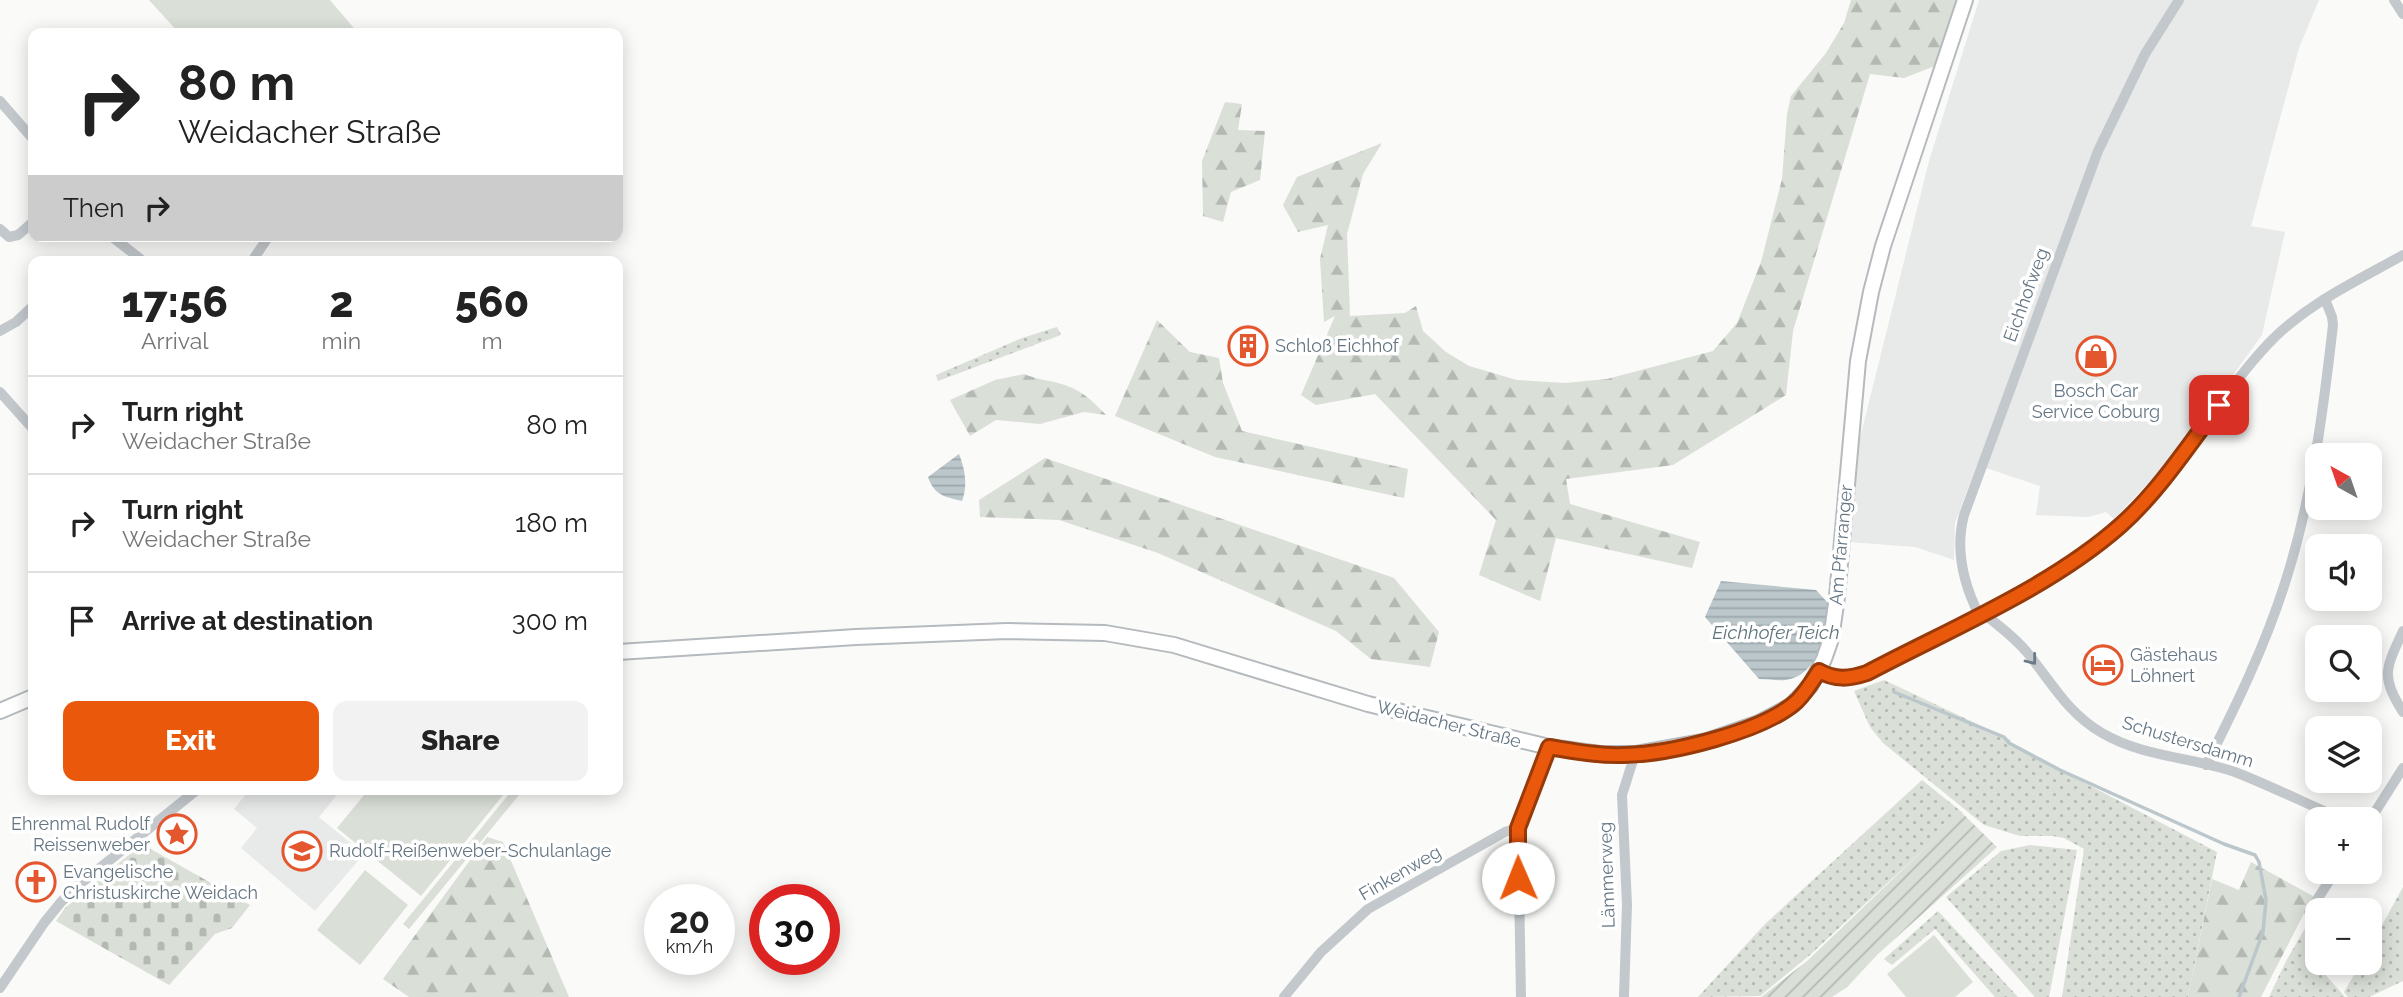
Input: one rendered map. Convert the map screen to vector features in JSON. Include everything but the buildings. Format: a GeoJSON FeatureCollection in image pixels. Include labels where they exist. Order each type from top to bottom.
{"type":"FeatureCollection","features":[{"type":"Feature","properties":{"kind":"main road","name":"Am Pfarranger"},"geometry":{"type":"LineString","coordinates":[[1819,671],[1831,639],[1837,597],[1858,361],[1871,292],[1883,246],[1965,0]]}},
{"type":"Feature","properties":{"kind":"main road","name":"Weidacher Straße"},"geometry":{"type":"LineString","coordinates":[[623,652],[856,637],[1007,631],[1105,633],[1146,639],[1209,655],[1362,703],[1549,747],[1600,754],[1634,754],[1707,741],[1759,723],[1798,701],[1819,671]]}},
{"type":"Feature","properties":{"kind":"main road"},"geometry":{"type":"LineString","coordinates":[[0,711],[28,699]]}},
{"type":"Feature","properties":{"kind":"street","name":"Eichhofweg"},"geometry":{"type":"LineString","coordinates":[[1981,614],[1970,598],[1959,551],[1964,515],[2098,151],[2145,54],[2179,0]]}},
{"type":"Feature","properties":{"kind":"street"},"geometry":{"type":"LineString","coordinates":[[2394,0],[2403,14]]}},
{"type":"Feature","properties":{"kind":"street"},"geometry":{"type":"LineString","coordinates":[[0,101],[28,133]]}},
{"type":"Feature","properties":{"kind":"street"},"geometry":{"type":"LineString","coordinates":[[0,229],[9,237],[18,235],[28,226]]}},
{"type":"Feature","properties":{"kind":"street"},"geometry":{"type":"LineString","coordinates":[[119,242],[137,256]]}},
{"type":"Feature","properties":{"kind":"street"},"geometry":{"type":"LineString","coordinates":[[1819,671],[1839,678],[1854,678],[1867,673],[1981,614],[2091,550],[2122,524],[2159,485],[2268,344],[2308,309],[2403,256]]}},
{"type":"Feature","properties":{"kind":"street"},"geometry":{"type":"LineString","coordinates":[[2206,765],[2238,703],[2276,610],[2302,523],[2318,442],[2333,326],[2325,299]]}},
{"type":"Feature","properties":{"kind":"street"},"geometry":{"type":"LineString","coordinates":[[0,331],[16,323],[28,311]]}},
{"type":"Feature","properties":{"kind":"street"},"geometry":{"type":"LineString","coordinates":[[2,397],[28,424]]}},
{"type":"Feature","properties":{"kind":"street","name":"Schustersdamm"},"geometry":{"type":"LineString","coordinates":[[1981,614],[2022,647],[2062,701],[2103,733],[2160,755],[2234,772],[2314,807]]}},
{"type":"Feature","properties":{"kind":"street"},"geometry":{"type":"LineString","coordinates":[[2403,631],[2388,664],[2387,680],[2392,695],[2403,712]]}},
{"type":"Feature","properties":{"kind":"street"},"geometry":{"type":"LineString","coordinates":[[1521,997],[1518,828],[1549,747]]}},
{"type":"Feature","properties":{"kind":"street","name":"Lämmerweg"},"geometry":{"type":"LineString","coordinates":[[1624,997],[1627,905],[1622,795],[1634,754]]}},
{"type":"Feature","properties":{"kind":"street"},"geometry":{"type":"LineString","coordinates":[[2378,807],[2403,768]]}},
{"type":"Feature","properties":{"kind":"street"},"geometry":{"type":"LineString","coordinates":[[0,988],[61,902],[191,795]]}},
{"type":"Feature","properties":{"kind":"street","name":"Finkenweg"},"geometry":{"type":"LineString","coordinates":[[1284,997],[1321,952],[1368,909],[1505,832],[1518,828]]}},
{"type":"Feature","properties":{"kind":"shaded area"},"geometry":{"type":"Polygon","coordinates":[[[1979,0],[2319,0],[2299,48],[2251,226],[2285,232],[2262,335],[2176,454],[2114,519],[2106,512],[2088,517],[2036,515],[2040,486],[1977,465],[1955,523],[1954,560],[1915,547],[1849,542],[1857,450],[1929,161],[1979,0]]]}},
{"type":"Feature","properties":{"kind":"shaded area","name":"Rudolf-Reißenweber-Schulanlage"},"geometry":{"type":"Polygon","coordinates":[[[245,795],[337,795],[319,817],[364,854],[315,911],[241,848],[257,828],[234,809],[245,795]]]}},
{"type":"Feature","properties":{"kind":"green space"},"geometry":{"type":"Polygon","coordinates":[[[149,0],[330,0],[354,28],[174,28],[149,0]]]}},
{"type":"Feature","properties":{"kind":"green space"},"geometry":{"type":"Polygon","coordinates":[[[1851,0],[1958,0],[1935,66],[1904,78],[1870,74],[1793,331],[1786,395],[1673,465],[1566,479],[1570,504],[1700,542],[1692,568],[1556,538],[1540,601],[1479,575],[1496,520],[1375,394],[1316,405],[1301,395],[1335,316],[1324,322],[1320,259],[1328,225],[1298,232],[1283,205],[1297,177],[1382,143],[1363,174],[1347,234],[1350,316],[1405,313],[1416,306],[1423,331],[1446,352],[1469,366],[1517,380],[1565,383],[1607,379],[1713,351],[1737,323],[1761,262],[1782,179],[1791,96],[1826,53],[1844,23],[1851,0]]]}},
{"type":"Feature","properties":{"kind":"green space"},"geometry":{"type":"Polygon","coordinates":[[[1225,102],[1242,104],[1238,130],[1265,131],[1260,180],[1231,192],[1223,222],[1203,216],[1202,161],[1225,102]]]}},
{"type":"Feature","properties":{"kind":"green space"},"geometry":{"type":"Polygon","coordinates":[[[1157,320],[1190,352],[1219,358],[1223,383],[1242,431],[1408,469],[1404,498],[1215,457],[1115,416],[1157,320]]]}},
{"type":"Feature","properties":{"kind":"green space"},"geometry":{"type":"Polygon","coordinates":[[[1057,327],[1061,335],[938,381],[936,375],[1022,338],[1057,327]]]}},
{"type":"Feature","properties":{"kind":"green space"},"geometry":{"type":"Polygon","coordinates":[[[1024,374],[1079,391],[1106,415],[1084,412],[1040,424],[996,420],[970,436],[950,400],[995,380],[1024,374]]]}},
{"type":"Feature","properties":{"kind":"green space"},"geometry":{"type":"Polygon","coordinates":[[[1045,458],[1394,578],[1439,632],[1430,667],[1371,659],[1336,631],[1158,553],[1059,520],[980,517],[979,500],[1045,458]]]}},
{"type":"Feature","properties":{"kind":"green space"},"geometry":{"type":"Polygon","coordinates":[[[1884,680],[2011,740],[2010,744],[2217,852],[2188,997],[2062,997],[2084,849],[2064,838],[2020,836],[1984,825],[1883,743],[1870,727],[1854,691],[1884,680]]]}},
{"type":"Feature","properties":{"kind":"green space"},"geometry":{"type":"Polygon","coordinates":[[[1922,780],[1963,813],[1811,954],[1760,996],[1698,997],[1765,924],[1922,780]]]}},
{"type":"Feature","properties":{"kind":"green space"},"geometry":{"type":"Polygon","coordinates":[[[364,795],[503,795],[421,896],[337,828],[364,795]]]}},
{"type":"Feature","properties":{"kind":"green space"},"geometry":{"type":"Polygon","coordinates":[[[508,795],[519,795],[409,929],[403,924],[508,795]]]}},
{"type":"Feature","properties":{"kind":"green space"},"geometry":{"type":"Polygon","coordinates":[[[1962,813],[1997,847],[1878,954],[1847,987],[1832,997],[1761,997],[1807,961],[1962,813]]]}},
{"type":"Feature","properties":{"kind":"green space"},"geometry":{"type":"Polygon","coordinates":[[[487,837],[503,842],[569,997],[409,997],[383,979],[487,837]]]}},
{"type":"Feature","properties":{"kind":"green space"},"geometry":{"type":"Polygon","coordinates":[[[142,844],[250,905],[232,928],[215,934],[169,985],[56,921],[65,908],[142,844]]]}},
{"type":"Feature","properties":{"kind":"green space"},"geometry":{"type":"Polygon","coordinates":[[[2030,845],[2077,850],[2049,997],[2035,997],[1946,897],[2001,851],[2030,845]]]}},
{"type":"Feature","properties":{"kind":"green space"},"geometry":{"type":"Polygon","coordinates":[[[2251,862],[2313,896],[2305,898],[2305,912],[2261,997],[2188,997],[2212,879],[2239,890],[2251,862]]]}},
{"type":"Feature","properties":{"kind":"green space"},"geometry":{"type":"Polygon","coordinates":[[[365,870],[408,905],[360,965],[317,930],[365,870]]]}},
{"type":"Feature","properties":{"kind":"green space"},"geometry":{"type":"Polygon","coordinates":[[[2403,887],[2403,981],[2369,997],[2348,997],[2344,992],[2354,975],[2382,975],[2382,925],[2403,887]]]}},
{"type":"Feature","properties":{"kind":"green space"},"geometry":{"type":"Polygon","coordinates":[[[1938,911],[2018,997],[1995,997],[1935,929],[1892,965],[1884,959],[1938,911]]]}},
{"type":"Feature","properties":{"kind":"green space"},"geometry":{"type":"Polygon","coordinates":[[[2305,928],[2305,975],[2326,975],[2345,997],[2269,997],[2305,928]]]}},
{"type":"Feature","properties":{"kind":"green space"},"geometry":{"type":"Polygon","coordinates":[[[1934,935],[1973,982],[1955,997],[1906,997],[1887,974],[1934,935]]]}},
{"type":"Feature","properties":{"kind":"water"},"geometry":{"type":"Polygon","coordinates":[[[959,454],[965,477],[962,501],[941,494],[933,488],[928,477],[959,454]]]}},
{"type":"Feature","properties":{"kind":"water","name":"Eichhofer Teich"},"geometry":{"type":"Polygon","coordinates":[[[1721,581],[1816,590],[1829,604],[1823,639],[1806,670],[1786,680],[1759,679],[1705,617],[1721,581]]]}},
{"type":"Feature","properties":{"kind":"waterway"},"geometry":{"type":"LineString","coordinates":[[1894,692],[2004,737],[2009,743],[2060,770],[2224,844],[2255,855],[2259,862],[2266,900],[2263,932],[2239,997]]}},
{"type":"Feature","properties":{"kind":"place","name":"Schloß Eichhof"},"geometry":{"type":"Point","coordinates":[1248,346]}},
{"type":"Feature","properties":{"kind":"place","name":"Bosch Car Service Coburg"},"geometry":{"type":"Point","coordinates":[2096,356]}},
{"type":"Feature","properties":{"kind":"place","name":"Gästehaus Löhnert"},"geometry":{"type":"Point","coordinates":[2103,665]}},
{"type":"Feature","properties":{"kind":"place","name":"Ehrenmal Rudolf Reissenweber"},"geometry":{"type":"Point","coordinates":[177,834]}},
{"type":"Feature","properties":{"kind":"place","name":"Rudolf-Reißenweber-Schulanlage"},"geometry":{"type":"Point","coordinates":[302,851]}},
{"type":"Feature","properties":{"kind":"place","name":"Evangelische Christuskirche Weidach"},"geometry":{"type":"Point","coordinates":[36,882]}},
{"type":"Feature","properties":{"kind":"route"},"geometry":{"type":"LineString","coordinates":[[1518,878],[1518,828],[1549,747],[1625,755],[1707,741],[1746,729],[1785,710],[1798,701],[1819,671],[1839,678],[1854,678],[1867,673],[1983,613],[2084,555],[2122,524],[2159,485],[2219,405]]}}]}
